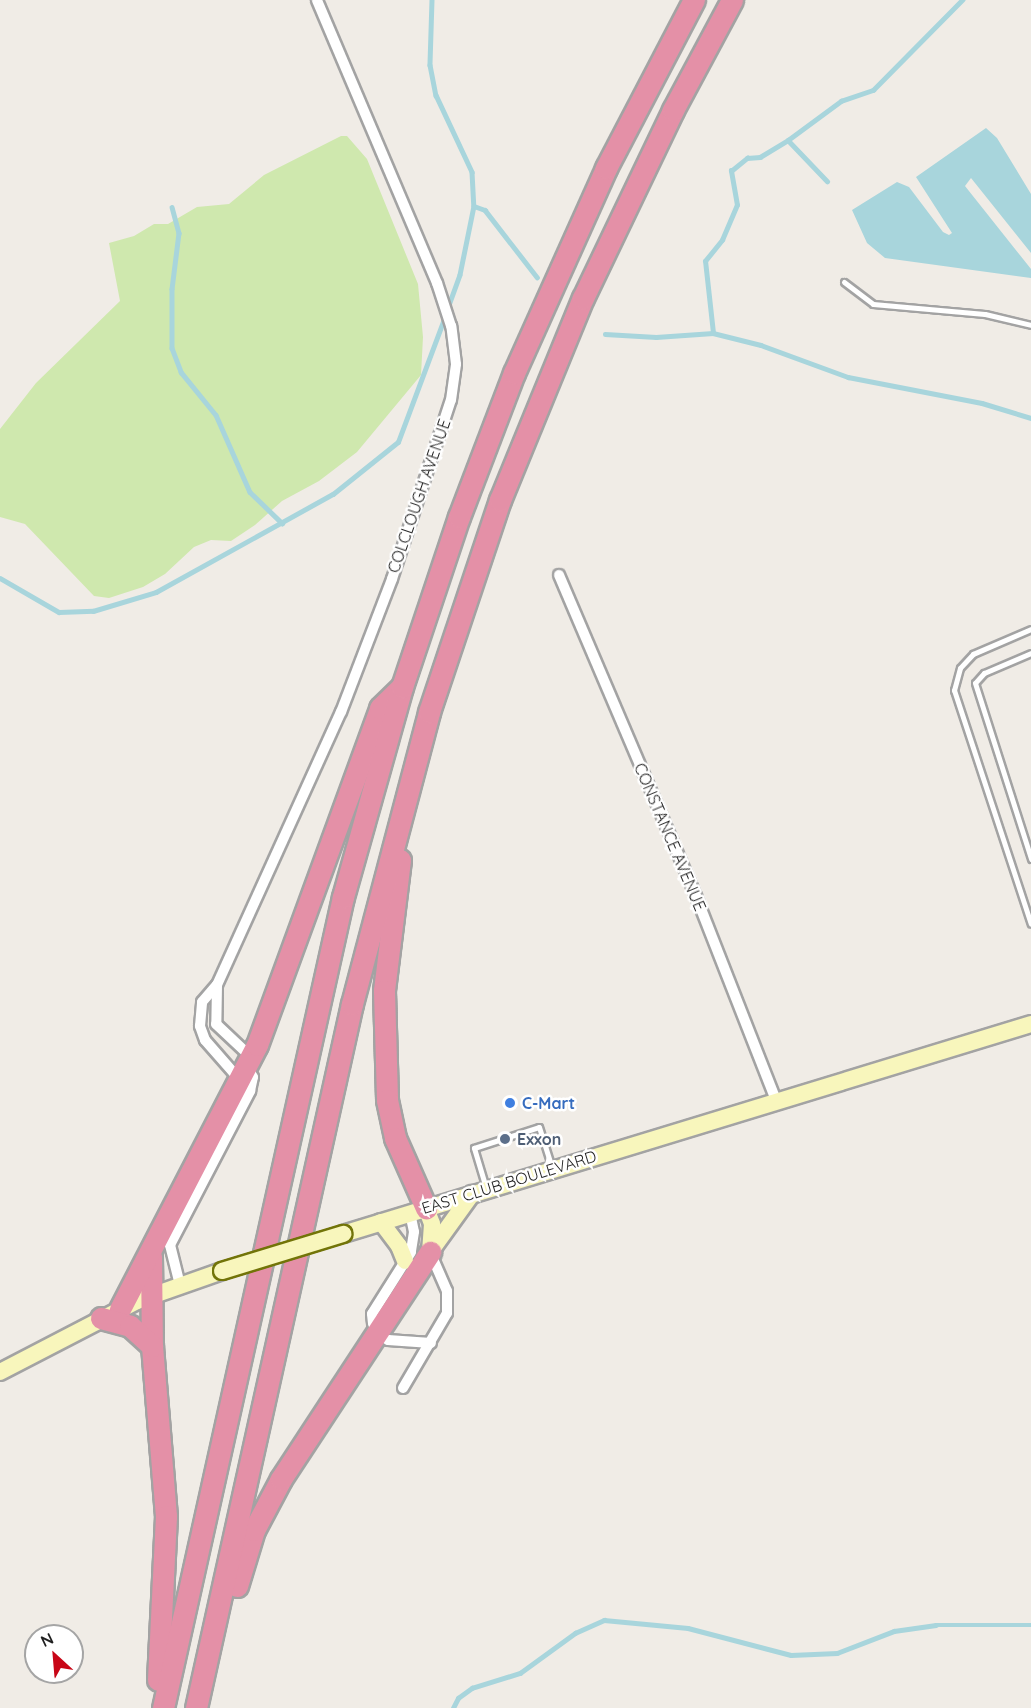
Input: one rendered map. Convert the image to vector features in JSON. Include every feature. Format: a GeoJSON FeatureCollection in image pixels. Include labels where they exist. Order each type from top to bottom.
{"type":"FeatureCollection","features":[{"type":"Feature","properties":{"kind":"highway"},"geometry":{"type":"LineString","coordinates":[[163,1708],[343,897],[402,687],[459,517],[514,373],[606,168],[694,0]]}},
{"type":"Feature","properties":{"kind":"highway"},"geometry":{"type":"LineString","coordinates":[[196,1708],[340,1059],[408,783],[478,560],[551,374],[637,182],[732,0]]}},
{"type":"Feature","properties":{"kind":"highway"},"geometry":{"type":"LineString","coordinates":[[152,1346],[111,1313],[151,1252],[246,1068],[380,708],[402,687]]}},
{"type":"Feature","properties":{"kind":"highway"},"geometry":{"type":"LineString","coordinates":[[408,783],[386,966],[385,1060],[387,1100],[395,1138],[418,1211]]}},
{"type":"Feature","properties":{"kind":"highway"},"geometry":{"type":"LineString","coordinates":[[151,1252],[152,1346],[166,1516],[157,1708]]}},
{"type":"Feature","properties":{"kind":"highway"},"geometry":{"type":"LineString","coordinates":[[215,1624],[230,1610],[251,1540],[267,1504],[430,1252]]}},
{"type":"Feature","properties":{"kind":"street","name":"COLCLOUGH AVENUE"},"geometry":{"type":"LineString","coordinates":[[246,1068],[217,1056],[201,1032],[202,1002],[218,985],[341,712],[444,423],[456,364],[441,294],[317,0]]}},
{"type":"Feature","properties":{"kind":"street","name":"CONSTANCE AVENUE"},"geometry":{"type":"LineString","coordinates":[[559,575],[704,915],[776,1100]]}},
{"type":"Feature","properties":{"kind":"street","name":"COLCLOUGH AVENUE"},"geometry":{"type":"LineString","coordinates":[[218,985],[216,1024],[246,1068]]}},
{"type":"Feature","properties":{"kind":"street","name":"EAST CLUB BOULEVARD"},"geometry":{"type":"LineString","coordinates":[[0,1372],[111,1313],[180,1285],[776,1100],[1031,1024]]}},
{"type":"Feature","properties":{"kind":"street"},"geometry":{"type":"LineString","coordinates":[[180,1285],[170,1245],[250,1091],[253,1077],[246,1068]]}},
{"type":"Feature","properties":{"kind":"street"},"geometry":{"type":"LineString","coordinates":[[430,1252],[479,1192]]}},
{"type":"Feature","properties":{"kind":"street"},"geometry":{"type":"LineString","coordinates":[[403,1388],[431,1343],[449,1304],[430,1252],[432,1224],[418,1211]]}},
{"type":"Feature","properties":{"kind":"street"},"geometry":{"type":"LineString","coordinates":[[418,1211],[414,1242],[372,1314],[376,1333],[388,1340],[431,1343]]}},
{"type":"Feature","properties":{"kind":"street"},"geometry":{"type":"LineString","coordinates":[[381,1222],[395,1239],[405,1261]]}},
{"type":"Feature","properties":{"kind":"lane"},"geometry":{"type":"LineString","coordinates":[[844,282],[873,304],[985,315],[1031,326]]}},
{"type":"Feature","properties":{"kind":"lane"},"geometry":{"type":"LineString","coordinates":[[1031,629],[973,654],[960,668],[954,690],[1031,924]]}},
{"type":"Feature","properties":{"kind":"lane"},"geometry":{"type":"LineString","coordinates":[[1031,653],[984,673],[975,683],[1031,859]]}},
{"type":"Feature","properties":{"kind":"lane"},"geometry":{"type":"LineString","coordinates":[[479,1192],[474,1148],[540,1127],[552,1169]]}},
{"type":"Feature","properties":{"kind":"green space"},"geometry":{"type":"Polygon","coordinates":[[[341,136],[347,136],[367,159],[418,284],[423,337],[421,375],[357,452],[319,481],[282,501],[255,525],[231,541],[211,540],[194,547],[165,574],[143,587],[109,598],[94,596],[25,524],[0,517],[0,429],[36,383],[120,301],[109,243],[134,236],[154,224],[168,224],[197,207],[229,204],[264,175],[341,136]]]}},
{"type":"Feature","properties":{"kind":"water"},"geometry":{"type":"Polygon","coordinates":[[[986,128],[997,138],[1031,194],[1031,253],[971,178],[965,186],[1031,269],[1031,278],[885,258],[867,243],[852,210],[897,182],[909,187],[943,232],[949,235],[952,233],[916,177],[986,128]]]}},
{"type":"Feature","properties":{"kind":"waterway"},"geometry":{"type":"LineString","coordinates":[[432,0],[430,65],[436,95],[472,172],[474,206],[460,275],[448,308]]}},
{"type":"Feature","properties":{"kind":"waterway"},"geometry":{"type":"LineString","coordinates":[[713,333],[705,261],[722,240],[737,205],[731,171],[747,158],[760,157],[788,140],[841,101],[873,90],[962,0]]}},
{"type":"Feature","properties":{"kind":"waterway"},"geometry":{"type":"LineString","coordinates":[[788,140],[827,181]]}},
{"type":"Feature","properties":{"kind":"waterway"},"geometry":{"type":"LineString","coordinates":[[474,206],[485,210],[537,277]]}},
{"type":"Feature","properties":{"kind":"waterway"},"geometry":{"type":"LineString","coordinates":[[172,207],[179,233],[172,289],[172,348],[181,372],[216,415],[250,492],[282,523]]}},
{"type":"Feature","properties":{"kind":"waterway"},"geometry":{"type":"LineString","coordinates":[[0,578],[59,612],[93,611],[156,592],[333,494],[398,442],[445,316]]}},
{"type":"Feature","properties":{"kind":"waterway"},"geometry":{"type":"LineString","coordinates":[[605,334],[656,337],[713,333],[761,345],[848,377],[982,403],[1031,418]]}},
{"type":"Feature","properties":{"kind":"waterway"},"geometry":{"type":"LineString","coordinates":[[453,1708],[458,1698],[472,1688],[520,1673],[575,1633],[604,1620],[688,1628],[791,1655],[837,1653],[894,1631],[936,1625],[1031,1625]]}},
{"type":"Feature","properties":{"kind":"place","name":"C-Mart"},"geometry":{"type":"Point","coordinates":[510,1103]}},
{"type":"Feature","properties":{"kind":"place","name":"Exxon"},"geometry":{"type":"Point","coordinates":[505,1139]}}]}
